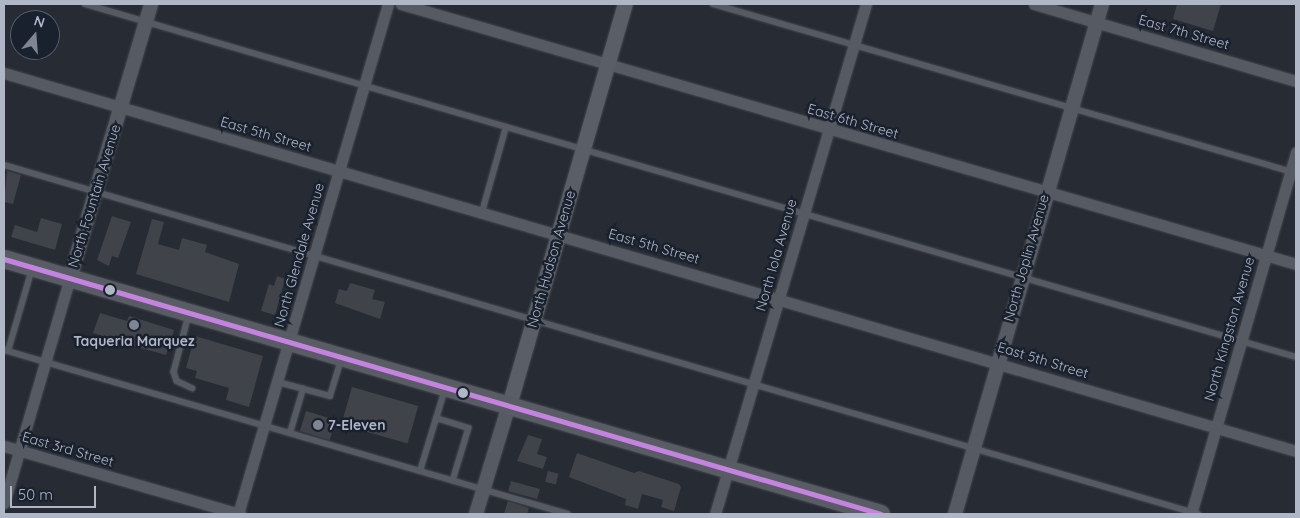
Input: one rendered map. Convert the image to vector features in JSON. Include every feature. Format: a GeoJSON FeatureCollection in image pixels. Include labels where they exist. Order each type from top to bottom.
{"type":"FeatureCollection","features":[{"type":"Feature","properties":{"kind":"main road","name":"North Hudson Avenue"},"geometry":{"type":"LineString","coordinates":[[510,401],[626,4]]}},
{"type":"Feature","properties":{"kind":"main road"},"geometry":{"type":"LineString","coordinates":[[4,259],[342,356],[510,401],[728,470],[881,514]]}},
{"type":"Feature","properties":{"kind":"street","name":"North Fountain Avenue"},"geometry":{"type":"LineString","coordinates":[[4,503],[151,4]]}},
{"type":"Feature","properties":{"kind":"street","name":"North Glendale Avenue"},"geometry":{"type":"LineString","coordinates":[[239,514],[388,4]]}},
{"type":"Feature","properties":{"kind":"street","name":"East 6th Street"},"geometry":{"type":"LineString","coordinates":[[402,4],[608,66],[1296,264]]}},
{"type":"Feature","properties":{"kind":"street","name":"North Iola Avenue"},"geometry":{"type":"LineString","coordinates":[[715,514],[866,4]]}},
{"type":"Feature","properties":{"kind":"street","name":"East 7th Street"},"geometry":{"type":"LineString","coordinates":[[1034,4],[1296,80]]}},
{"type":"Feature","properties":{"kind":"street","name":"North Joplin Avenue"},"geometry":{"type":"LineString","coordinates":[[955,514],[1045,192],[1102,4]]}},
{"type":"Feature","properties":{"kind":"street","name":"East 5th Street"},"geometry":{"type":"LineString","coordinates":[[4,72],[1296,451]]}},
{"type":"Feature","properties":{"kind":"street","name":"North Kingston Avenue"},"geometry":{"type":"LineString","coordinates":[[1193,514],[1266,256],[1294,172],[1296,152]]}},
{"type":"Feature","properties":{"kind":"street","name":"North Hudson Avenue"},"geometry":{"type":"LineString","coordinates":[[476,514],[510,401]]}},
{"type":"Feature","properties":{"kind":"street","name":"East 3rd Street"},"geometry":{"type":"LineString","coordinates":[[4,446],[239,514]]}},
{"type":"Feature","properties":{"kind":"lane"},"geometry":{"type":"LineString","coordinates":[[86,4],[1296,357]]}},
{"type":"Feature","properties":{"kind":"lane"},"geometry":{"type":"LineString","coordinates":[[713,4],[1294,172]]}},
{"type":"Feature","properties":{"kind":"lane"},"geometry":{"type":"LineString","coordinates":[[482,212],[506,127]]}},
{"type":"Feature","properties":{"kind":"lane"},"geometry":{"type":"LineString","coordinates":[[4,165],[1193,514]]}},
{"type":"Feature","properties":{"kind":"lane"},"geometry":{"type":"LineString","coordinates":[[33,267],[6,350],[568,514]]}},
{"type":"Feature","properties":{"kind":"lane"},"geometry":{"type":"LineString","coordinates":[[190,313],[174,372],[176,381],[192,388]]}},
{"type":"Feature","properties":{"kind":"lane"},"geometry":{"type":"LineString","coordinates":[[278,382],[330,396],[342,356]]}},
{"type":"Feature","properties":{"kind":"lane"},"geometry":{"type":"LineString","coordinates":[[420,471],[446,385]]}},
{"type":"Feature","properties":{"kind":"lane"},"geometry":{"type":"LineString","coordinates":[[290,433],[303,389]]}},
{"type":"Feature","properties":{"kind":"lane"},"geometry":{"type":"LineString","coordinates":[[436,418],[469,428],[454,480]]}},
{"type":"Feature","properties":{"kind":"building"},"geometry":{"type":"Polygon","coordinates":[[[1177,4],[1221,4],[1213,31],[1173,19],[1177,4]]]}},
{"type":"Feature","properties":{"kind":"building"},"geometry":{"type":"Polygon","coordinates":[[[7,171],[21,175],[13,204],[4,202],[7,171]]]}},
{"type":"Feature","properties":{"kind":"building"},"geometry":{"type":"Polygon","coordinates":[[[112,216],[131,222],[118,258],[112,256],[109,266],[97,260],[112,216]]]}},
{"type":"Feature","properties":{"kind":"building"},"geometry":{"type":"Polygon","coordinates":[[[41,218],[62,224],[55,250],[11,237],[15,225],[37,232],[41,218]]]}},
{"type":"Feature","properties":{"kind":"building"},"geometry":{"type":"Polygon","coordinates":[[[152,219],[164,222],[158,244],[179,250],[182,238],[207,245],[205,252],[239,264],[229,302],[136,274],[152,219]]]}},
{"type":"Feature","properties":{"kind":"building"},"geometry":{"type":"Polygon","coordinates":[[[277,276],[285,279],[275,315],[261,311],[269,284],[274,286],[277,276]]]}},
{"type":"Feature","properties":{"kind":"building"},"geometry":{"type":"Polygon","coordinates":[[[350,283],[375,290],[372,299],[385,302],[380,319],[335,303],[339,289],[347,291],[350,283]]]}},
{"type":"Feature","properties":{"kind":"building"},"geometry":{"type":"Polygon","coordinates":[[[100,313],[127,321],[129,316],[174,330],[166,355],[133,346],[132,349],[121,346],[122,342],[93,333],[100,313]]]}},
{"type":"Feature","properties":{"kind":"building"},"geometry":{"type":"Polygon","coordinates":[[[195,336],[263,356],[249,407],[226,400],[229,388],[195,378],[197,371],[186,368],[195,336]]]}},
{"type":"Feature","properties":{"kind":"building"},"geometry":{"type":"Polygon","coordinates":[[[352,387],[418,406],[408,444],[341,424],[352,387]]]}},
{"type":"Feature","properties":{"kind":"building","name":"7-Eleven"},"geometry":{"type":"Polygon","coordinates":[[[306,411],[336,420],[330,440],[300,431],[306,411]]]}},
{"type":"Feature","properties":{"kind":"building"},"geometry":{"type":"Polygon","coordinates":[[[528,435],[542,439],[537,454],[547,457],[543,469],[517,461],[528,435]]]}},
{"type":"Feature","properties":{"kind":"building"},"geometry":{"type":"Polygon","coordinates":[[[577,453],[634,473],[639,471],[679,484],[681,487],[674,511],[661,507],[663,500],[642,494],[638,509],[625,505],[626,499],[569,477],[577,453]]]}},
{"type":"Feature","properties":{"kind":"building"},"geometry":{"type":"Polygon","coordinates":[[[548,471],[559,474],[556,484],[545,482],[548,471]]]}},
{"type":"Feature","properties":{"kind":"building"},"geometry":{"type":"Polygon","coordinates":[[[511,481],[540,489],[537,499],[508,491],[511,481]]]}},
{"type":"Feature","properties":{"kind":"building"},"geometry":{"type":"Polygon","coordinates":[[[508,501],[529,508],[527,514],[504,514],[508,501]]]}},
{"type":"Feature","properties":{"kind":"transit line"},"geometry":{"type":"LineString","coordinates":[[4,259],[881,514]]}},
{"type":"Feature","properties":{"kind":"place","name":"Taqueria Marquez"},"geometry":{"type":"Point","coordinates":[134,325]}},
{"type":"Feature","properties":{"kind":"place","name":"7-Eleven"},"geometry":{"type":"Point","coordinates":[318,425]}}]}
